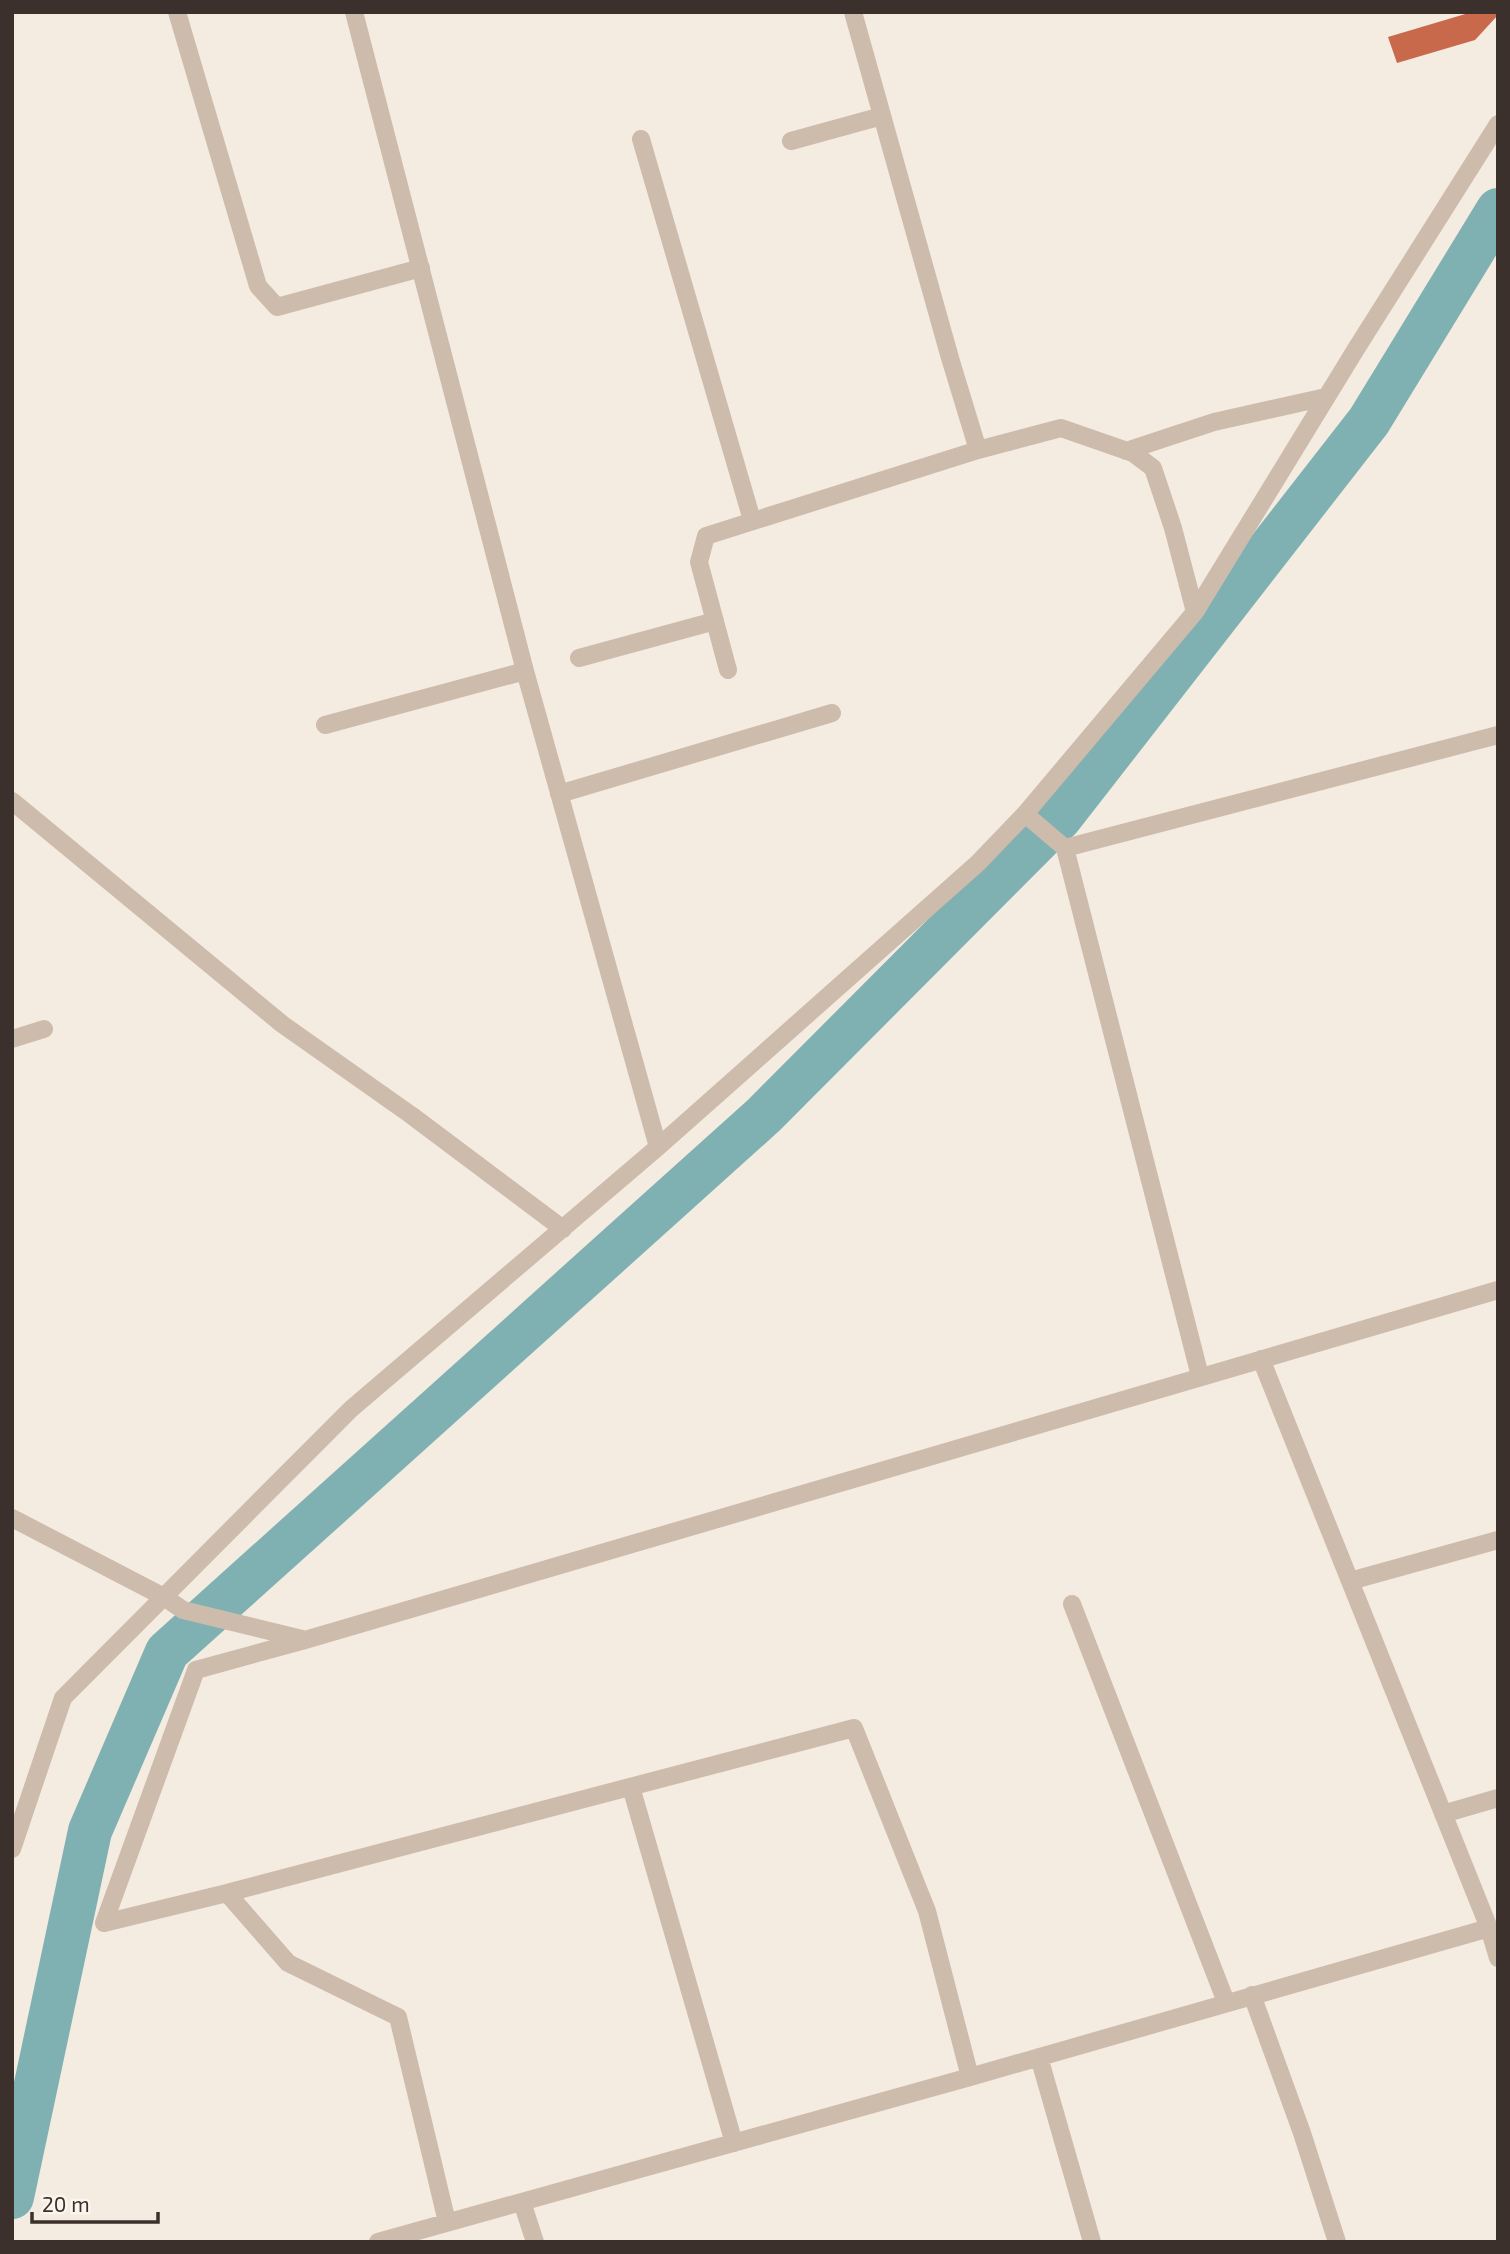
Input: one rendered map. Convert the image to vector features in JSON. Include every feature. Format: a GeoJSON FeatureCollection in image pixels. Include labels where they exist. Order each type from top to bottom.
{"type":"FeatureCollection","features":[{"type":"Feature","properties":{"kind":"street"},"geometry":{"type":"LineString","coordinates":[[177,12],[258,286],[277,307],[421,268]]}},
{"type":"Feature","properties":{"kind":"street"},"geometry":{"type":"LineString","coordinates":[[354,12],[525,671],[658,1147]]}},
{"type":"Feature","properties":{"kind":"street"},"geometry":{"type":"LineString","coordinates":[[853,12],[978,450]]}},
{"type":"Feature","properties":{"kind":"street"},"geometry":{"type":"LineString","coordinates":[[791,141],[882,116]]}},
{"type":"Feature","properties":{"kind":"street"},"geometry":{"type":"LineString","coordinates":[[12,1849],[63,1698],[351,1409],[658,1147],[978,863],[1025,814],[1195,612],[1326,397],[1498,124]]}},
{"type":"Feature","properties":{"kind":"street"},"geometry":{"type":"LineString","coordinates":[[641,139],[752,520]]}},
{"type":"Feature","properties":{"kind":"street"},"geometry":{"type":"LineString","coordinates":[[1126,451],[1214,422],[1326,397]]}},
{"type":"Feature","properties":{"kind":"street"},"geometry":{"type":"LineString","coordinates":[[728,670],[699,562],[706,536],[978,450],[1061,428],[1133,453],[1153,468],[1173,528],[1195,612]]}},
{"type":"Feature","properties":{"kind":"street"},"geometry":{"type":"LineString","coordinates":[[579,658],[715,621]]}},
{"type":"Feature","properties":{"kind":"street"},"geometry":{"type":"LineString","coordinates":[[325,725],[525,671]]}},
{"type":"Feature","properties":{"kind":"street"},"geometry":{"type":"LineString","coordinates":[[559,794],[832,713]]}},
{"type":"Feature","properties":{"kind":"street"},"geometry":{"type":"LineString","coordinates":[[1061,846],[1498,735]]}},
{"type":"Feature","properties":{"kind":"street"},"geometry":{"type":"LineString","coordinates":[[12,801],[282,1024],[411,1115],[563,1228]]}},
{"type":"Feature","properties":{"kind":"street"},"geometry":{"type":"LineString","coordinates":[[1025,814],[1061,846],[1200,1377]]}},
{"type":"Feature","properties":{"kind":"street"},"geometry":{"type":"LineString","coordinates":[[12,1039],[44,1030]]}},
{"type":"Feature","properties":{"kind":"street"},"geometry":{"type":"LineString","coordinates":[[970,2077],[927,1911],[854,1728],[104,1923],[196,1670],[1498,1290]]}},
{"type":"Feature","properties":{"kind":"street"},"geometry":{"type":"LineString","coordinates":[[1261,1359],[1489,1928],[1498,1958]]}},
{"type":"Feature","properties":{"kind":"street"},"geometry":{"type":"LineString","coordinates":[[13,1515],[183,1610],[305,1640]]}},
{"type":"Feature","properties":{"kind":"street"},"geometry":{"type":"LineString","coordinates":[[1350,1581],[1498,1540]]}},
{"type":"Feature","properties":{"kind":"street"},"geometry":{"type":"LineString","coordinates":[[1072,1604],[1226,2002]]}},
{"type":"Feature","properties":{"kind":"street"},"geometry":{"type":"LineString","coordinates":[[631,1787],[734,2143]]}},
{"type":"Feature","properties":{"kind":"street"},"geometry":{"type":"LineString","coordinates":[[1443,1814],[1498,1798]]}},
{"type":"Feature","properties":{"kind":"street"},"geometry":{"type":"LineString","coordinates":[[227,1893],[288,1963],[398,2017],[447,2222]]}},
{"type":"Feature","properties":{"kind":"street"},"geometry":{"type":"LineString","coordinates":[[378,2242],[970,2077],[1489,1928]]}},
{"type":"Feature","properties":{"kind":"street"},"geometry":{"type":"LineString","coordinates":[[1252,1995],[1302,2133],[1337,2242]]}},
{"type":"Feature","properties":{"kind":"street"},"geometry":{"type":"LineString","coordinates":[[1039,2057],[1092,2242]]}},
{"type":"Feature","properties":{"kind":"street"},"geometry":{"type":"LineString","coordinates":[[522,2202],[535,2242]]}},
{"type":"Feature","properties":{"kind":"building"},"geometry":{"type":"Polygon","coordinates":[[[1472,12],[1498,12],[1498,15],[1475,40],[1397,63],[1388,37],[1472,12]]]}},
{"type":"Feature","properties":{"kind":"waterway"},"geometry":{"type":"LineString","coordinates":[[12,2197],[90,1831],[167,1652],[764,1115],[1060,818],[1369,421],[1498,210]]}}]}
